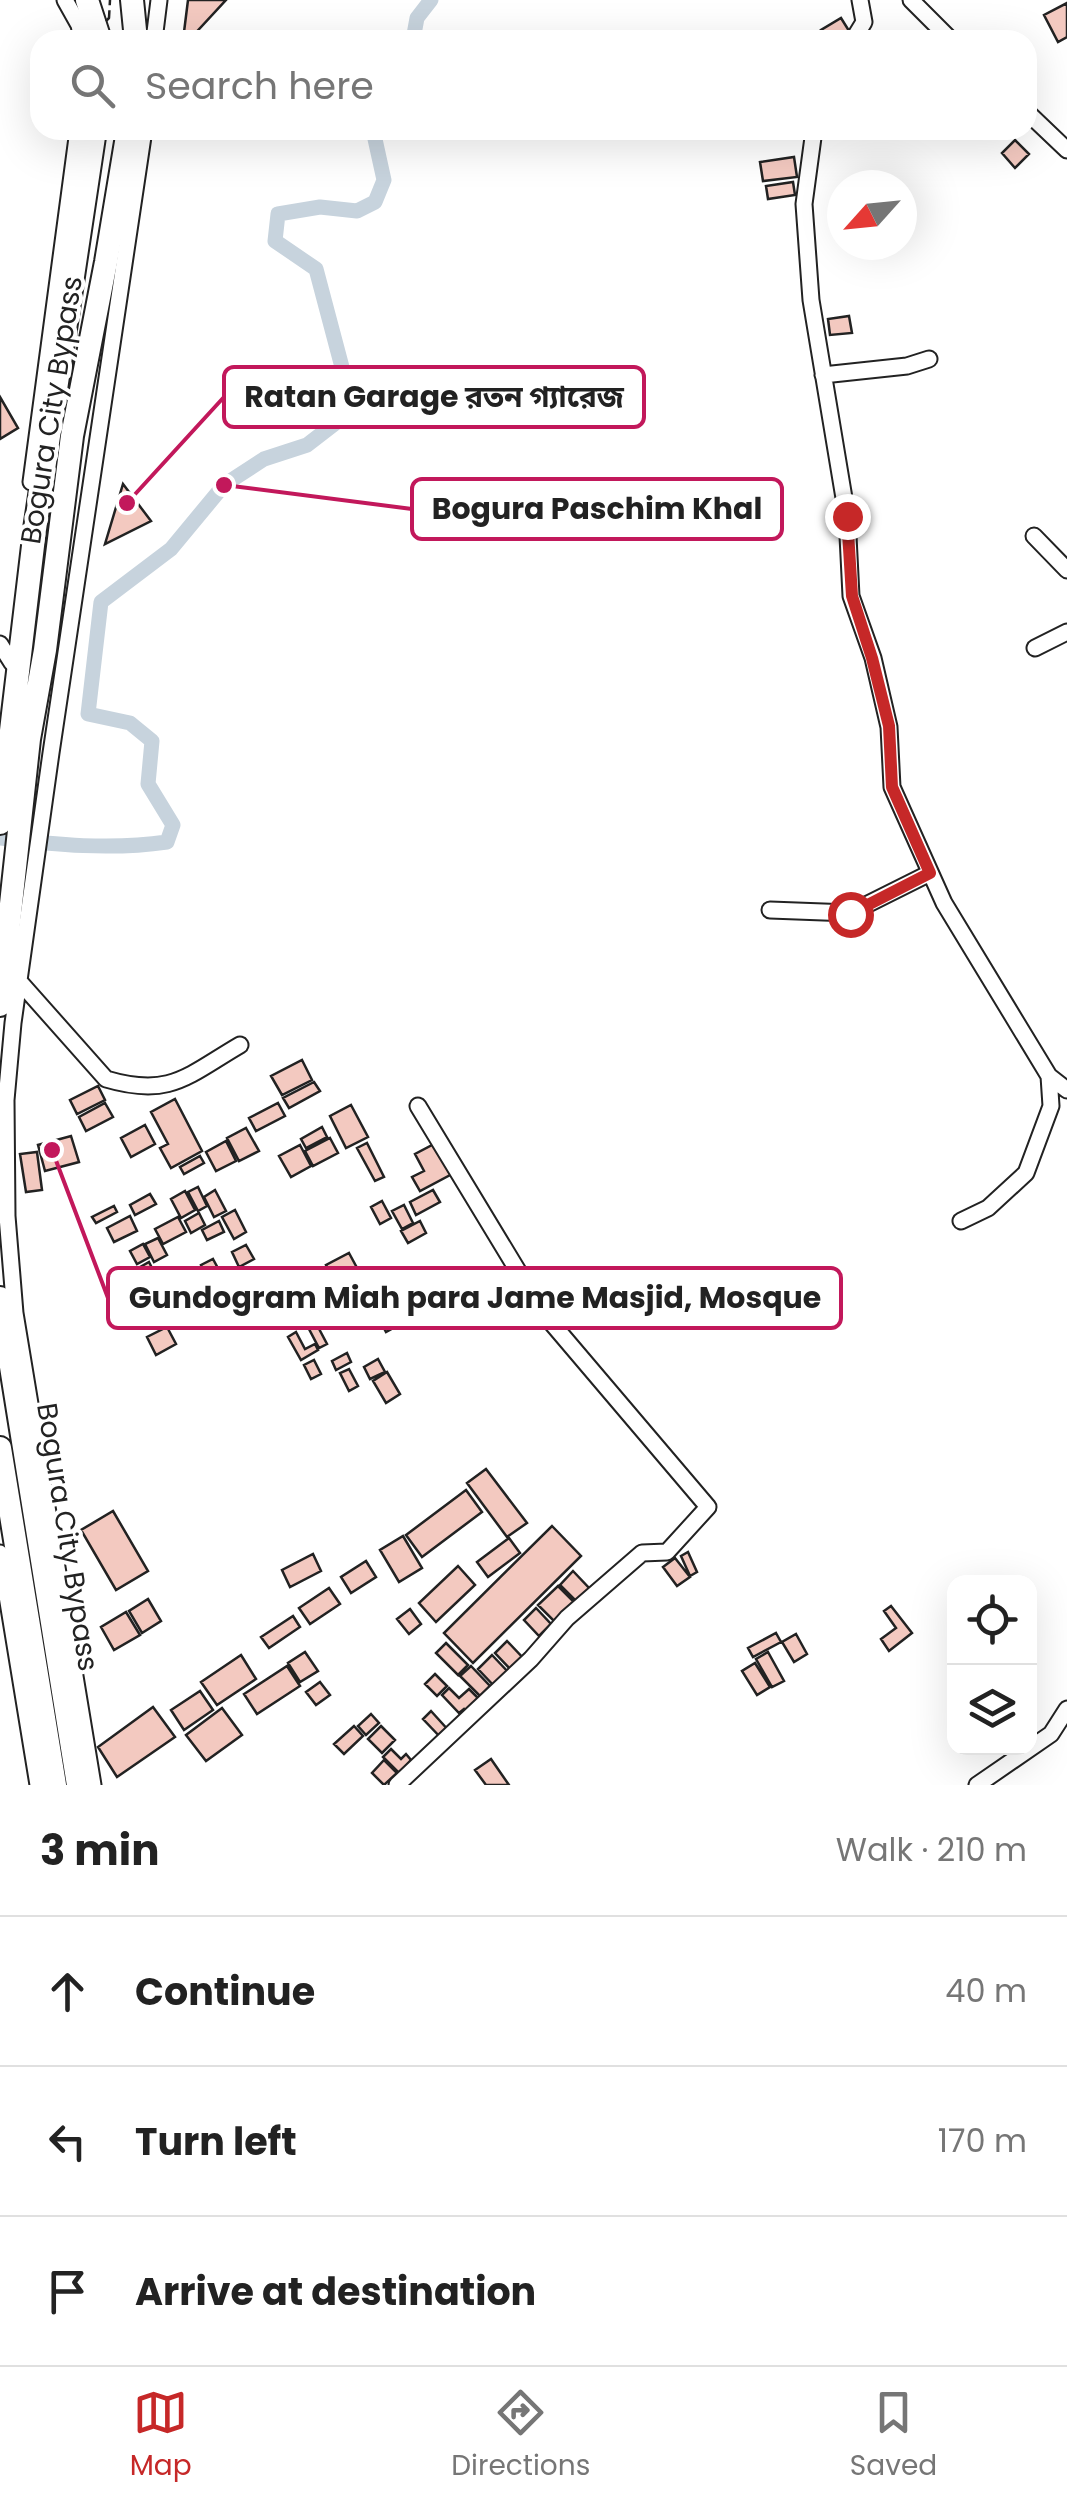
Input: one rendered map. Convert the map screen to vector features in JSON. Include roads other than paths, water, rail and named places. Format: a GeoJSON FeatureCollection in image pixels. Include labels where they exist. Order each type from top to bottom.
{"type":"FeatureCollection","features":[{"type":"Feature","properties":{"kind":"highway"},"geometry":{"type":"LineString","coordinates":[[87,0],[97,30]]}},
{"type":"Feature","properties":{"kind":"highway"},"geometry":{"type":"LineString","coordinates":[[132,0],[135,30]]}},
{"type":"Feature","properties":{"kind":"highway","name":"Bogura City Bypass"},"geometry":{"type":"LineString","coordinates":[[16,821],[35,530],[76,206],[92,140]]}},
{"type":"Feature","properties":{"kind":"highway","name":"Bogura City Bypass"},"geometry":{"type":"LineString","coordinates":[[16,821],[45,650],[72,436],[106,262],[122,214],[127,140]]}},
{"type":"Feature","properties":{"kind":"highway"},"geometry":{"type":"LineString","coordinates":[[0,1005],[27,862],[16,821]]}},
{"type":"Feature","properties":{"kind":"highway","name":"Bogura City Bypass"},"geometry":{"type":"LineString","coordinates":[[0,1298],[78,1785]]}},
{"type":"Feature","properties":{"kind":"highway","name":"Bogura City Bypass"},"geometry":{"type":"LineString","coordinates":[[0,1448],[55,1785]]}},
{"type":"Feature","properties":{"kind":"street"},"geometry":{"type":"LineString","coordinates":[[64,0],[80,30]]}},
{"type":"Feature","properties":{"kind":"street"},"geometry":{"type":"LineString","coordinates":[[155,30],[159,0]]}},
{"type":"Feature","properties":{"kind":"street"},"geometry":{"type":"LineString","coordinates":[[860,0],[864,22],[860,30]]}},
{"type":"Feature","properties":{"kind":"street"},"geometry":{"type":"LineString","coordinates":[[912,0],[941,30]]}},
{"type":"Feature","properties":{"kind":"street"},"geometry":{"type":"LineString","coordinates":[[1037,122],[1067,150]]}},
{"type":"Feature","properties":{"kind":"street"},"geometry":{"type":"LineString","coordinates":[[0,754],[39,411],[76,206],[78,140]]}},
{"type":"Feature","properties":{"kind":"street"},"geometry":{"type":"LineString","coordinates":[[122,214],[141,140]]}},
{"type":"Feature","properties":{"kind":"street"},"geometry":{"type":"LineString","coordinates":[[813,140],[804,204],[811,300],[847,516],[852,596],[889,726],[892,787],[944,902],[1049,1076],[1067,1090]]}},
{"type":"Feature","properties":{"kind":"street"},"geometry":{"type":"LineString","coordinates":[[823,375],[906,366],[929,358]]}},
{"type":"Feature","properties":{"kind":"street"},"geometry":{"type":"LineString","coordinates":[[1034,536],[1067,570]]}},
{"type":"Feature","properties":{"kind":"street"},"geometry":{"type":"LineString","coordinates":[[1035,648],[1067,632]]}},
{"type":"Feature","properties":{"kind":"street"},"geometry":{"type":"LineString","coordinates":[[0,644],[12,663]]}},
{"type":"Feature","properties":{"kind":"street"},"geometry":{"type":"LineString","coordinates":[[27,862],[6,1100],[10,1265],[30,1411],[93,1785]]}},
{"type":"Feature","properties":{"kind":"street"},"geometry":{"type":"LineString","coordinates":[[770,910],[850,914],[930,873]]}},
{"type":"Feature","properties":{"kind":"street"},"geometry":{"type":"LineString","coordinates":[[19,981],[106,1079],[126,1085],[169,1086],[240,1045]]}},
{"type":"Feature","properties":{"kind":"street"},"geometry":{"type":"LineString","coordinates":[[961,1221],[988,1208],[1026,1173],[1050,1106],[1049,1076]]}},
{"type":"Feature","properties":{"kind":"street"},"geometry":{"type":"LineString","coordinates":[[397,1785],[531,1659],[567,1618],[642,1553],[667,1552],[708,1508],[544,1314],[418,1106]]}},
{"type":"Feature","properties":{"kind":"street"},"geometry":{"type":"LineString","coordinates":[[0,1554],[38,1785]]}},
{"type":"Feature","properties":{"kind":"street"},"geometry":{"type":"LineString","coordinates":[[976,1785],[1051,1734],[1067,1709]]}},
{"type":"Feature","properties":{"kind":"waterway"},"geometry":{"type":"LineString","coordinates":[[415,30],[417,18],[431,0]]}},
{"type":"Feature","properties":{"kind":"waterway"},"geometry":{"type":"LineString","coordinates":[[0,838],[84,846],[167,842],[173,825],[148,784],[152,741],[130,723],[88,714],[101,602],[171,549],[224,485],[264,459],[307,445],[342,418],[347,386],[316,269],[275,241],[278,214],[320,207],[357,211],[375,202],[384,180],[375,140]]}},
{"type":"Feature","properties":{"kind":"place","name":"Bogura Paschim Khal"},"geometry":{"type":"Point","coordinates":[224,485]}},
{"type":"Feature","properties":{"kind":"place","name":"Ratan Garage রতন গ্যারেজ"},"geometry":{"type":"Point","coordinates":[127,503]}},
{"type":"Feature","properties":{"kind":"place","name":"Gundogram Miah para Jame Masjid, Mosque"},"geometry":{"type":"Point","coordinates":[52,1150]}}]}
